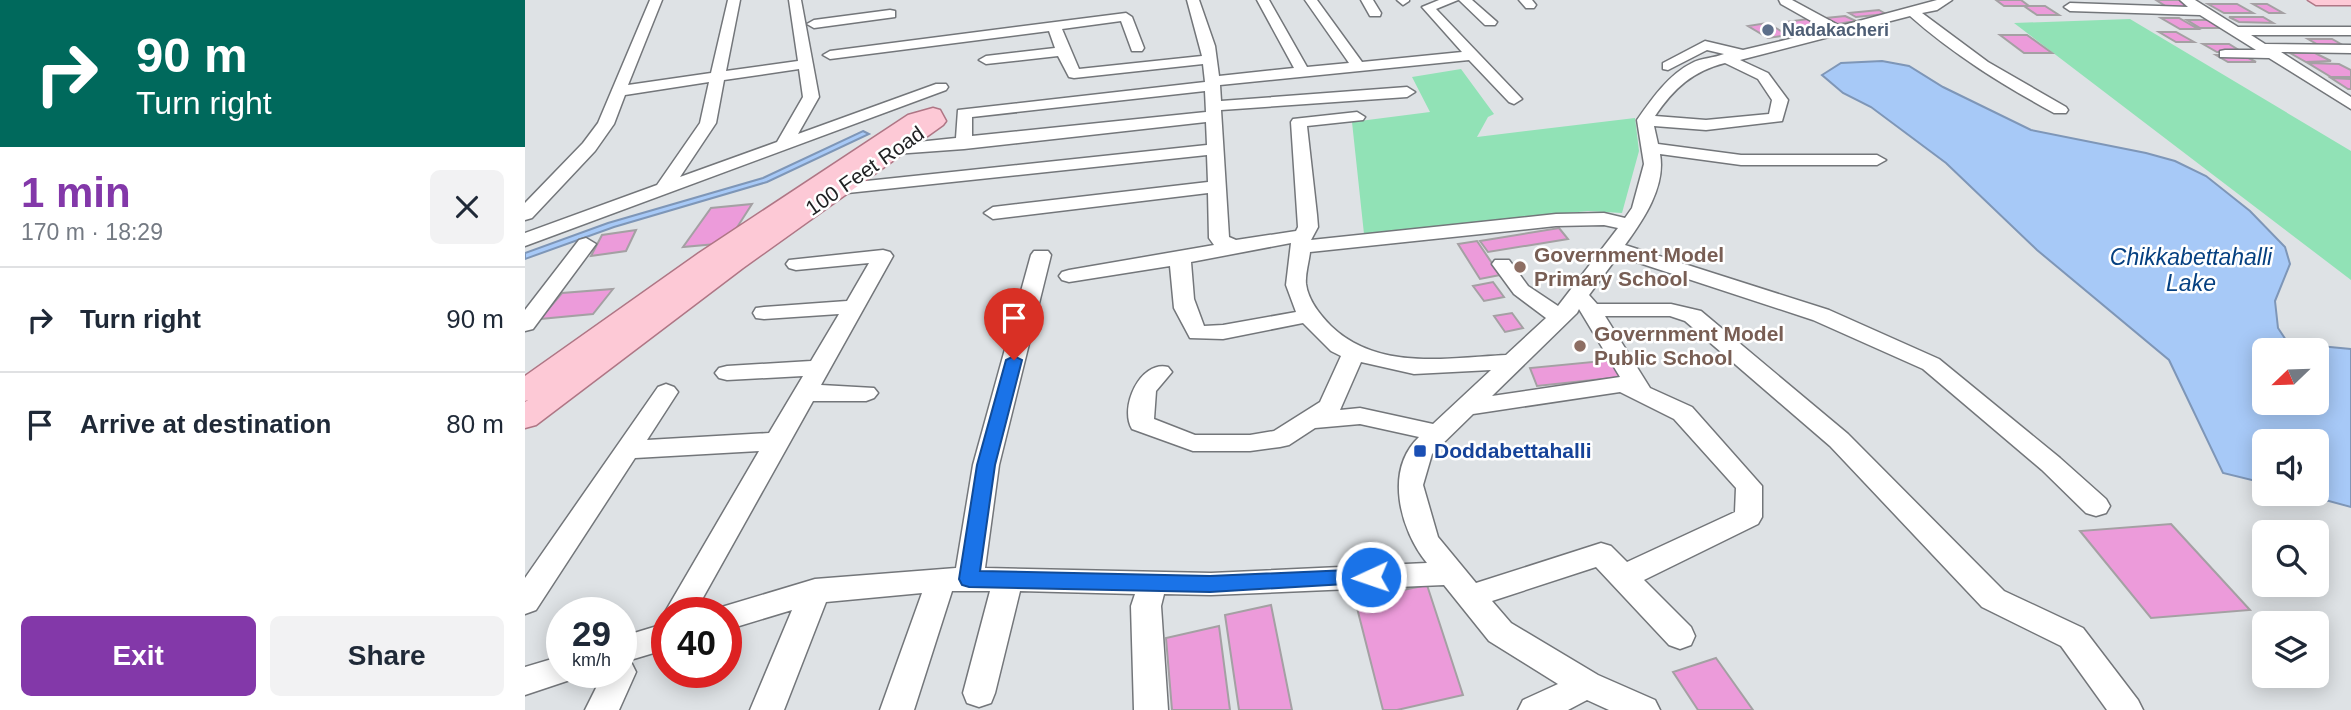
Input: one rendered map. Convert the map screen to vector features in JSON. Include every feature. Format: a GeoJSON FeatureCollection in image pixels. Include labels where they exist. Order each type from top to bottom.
{"type":"FeatureCollection","features":[{"type":"Feature","properties":{"kind":"main road"},"geometry":{"type":"LineString","coordinates":[[2316,0],[2351,0]]}},
{"type":"Feature","properties":{"kind":"main road","name":"100 Feet Road"},"geometry":{"type":"LineString","coordinates":[[933,114],[936,121],[526,411],[731,243],[915,119],[933,114]]}},
{"type":"Feature","properties":{"kind":"street"},"geometry":{"type":"LineString","coordinates":[[525,215],[589,147],[606,124],[656,0]]}},
{"type":"Feature","properties":{"kind":"street"},"geometry":{"type":"LineString","coordinates":[[662,191],[708,123],[734,0]]}},
{"type":"Feature","properties":{"kind":"street"},"geometry":{"type":"LineString","coordinates":[[784,144],[811,97],[795,0]]}},
{"type":"Feature","properties":{"kind":"street"},"geometry":{"type":"LineString","coordinates":[[1127,0],[1126,17],[1137,48]]}},
{"type":"Feature","properties":{"kind":"street"},"geometry":{"type":"LineString","coordinates":[[1193,0],[1210,58],[1213,83],[1219,238],[1223,243],[1236,246]]}},
{"type":"Feature","properties":{"kind":"street"},"geometry":{"type":"LineString","coordinates":[[1263,0],[1303,72]]}},
{"type":"Feature","properties":{"kind":"street"},"geometry":{"type":"LineString","coordinates":[[1311,0],[1359,67]]}},
{"type":"Feature","properties":{"kind":"street"},"geometry":{"type":"LineString","coordinates":[[1367,0],[1375,13]]}},
{"type":"Feature","properties":{"kind":"street"},"geometry":{"type":"LineString","coordinates":[[1452,0],[1427,7],[1514,99]]}},
{"type":"Feature","properties":{"kind":"street"},"geometry":{"type":"LineString","coordinates":[[1465,0],[1490,22]]}},
{"type":"Feature","properties":{"kind":"street"},"geometry":{"type":"LineString","coordinates":[[1643,710],[1587,685],[1500,632],[1425,541],[1410,485],[1420,451],[1559,317],[1585,302],[1614,248],[1641,208],[1653,164],[1645,120],[1658,99],[1672,85],[1697,66],[1933,8],[1946,0]]}},
{"type":"Feature","properties":{"kind":"street"},"geometry":{"type":"LineString","coordinates":[[2186,0],[2351,104]]}},
{"type":"Feature","properties":{"kind":"street"},"geometry":{"type":"LineString","coordinates":[[1786,1],[1837,30]]}},
{"type":"Feature","properties":{"kind":"street"},"geometry":{"type":"LineString","coordinates":[[2070,7],[2236,15]]}},
{"type":"Feature","properties":{"kind":"street"},"geometry":{"type":"LineString","coordinates":[[1913,12],[1934,31],[1994,72],[2060,110]]}},
{"type":"Feature","properties":{"kind":"street"},"geometry":{"type":"LineString","coordinates":[[814,24],[1054,26],[1126,17]]}},
{"type":"Feature","properties":{"kind":"street"},"geometry":{"type":"LineString","coordinates":[[829,55],[894,24]]}},
{"type":"Feature","properties":{"kind":"street"},"geometry":{"type":"LineString","coordinates":[[1054,26],[1074,74],[1210,58]]}},
{"type":"Feature","properties":{"kind":"street"},"geometry":{"type":"LineString","coordinates":[[2237,31],[2351,31]]}},
{"type":"Feature","properties":{"kind":"street"},"geometry":{"type":"LineString","coordinates":[[1645,120],[1706,125],[1776,118],[1780,100],[1763,76],[1732,56],[1705,45],[1668,66]]}},
{"type":"Feature","properties":{"kind":"street"},"geometry":{"type":"LineString","coordinates":[[2225,54],[2351,50]]}},
{"type":"Feature","properties":{"kind":"street"},"geometry":{"type":"LineString","coordinates":[[986,60],[1063,51]]}},
{"type":"Feature","properties":{"kind":"street"},"geometry":{"type":"LineString","coordinates":[[964,144],[964,113],[1303,72],[1473,55]]}},
{"type":"Feature","properties":{"kind":"street"},"geometry":{"type":"LineString","coordinates":[[619,92],[806,64]]}},
{"type":"Feature","properties":{"kind":"street"},"geometry":{"type":"LineString","coordinates":[[525,240],[941,87]]}},
{"type":"Feature","properties":{"kind":"street"},"geometry":{"type":"LineString","coordinates":[[2332,91],[2351,92]]}},
{"type":"Feature","properties":{"kind":"street"},"geometry":{"type":"LineString","coordinates":[[895,149],[964,144],[1214,111],[1407,92]]}},
{"type":"Feature","properties":{"kind":"street"},"geometry":{"type":"LineString","coordinates":[[1357,117],[1299,122],[1308,227],[1301,242],[1296,285],[1308,316],[1339,346],[1353,353],[1414,367],[1510,362]]}},
{"type":"Feature","properties":{"kind":"street"},"geometry":{"type":"LineString","coordinates":[[1650,148],[1741,160],[1877,160]]}},
{"type":"Feature","properties":{"kind":"street"},"geometry":{"type":"LineString","coordinates":[[838,189],[1215,149]]}},
{"type":"Feature","properties":{"kind":"street"},"geometry":{"type":"LineString","coordinates":[[993,213],[1218,187]]}},
{"type":"Feature","properties":{"kind":"street"},"geometry":{"type":"LineString","coordinates":[[1069,276],[1184,258],[1236,246],[1556,220],[1604,219],[1630,225]]}},
{"type":"Feature","properties":{"kind":"street"},"geometry":{"type":"LineString","coordinates":[[525,324],[586,244]]}},
{"type":"Feature","properties":{"kind":"street"},"geometry":{"type":"LineString","coordinates":[[1614,248],[1821,315],[1931,364],[2051,464],[2096,506]]}},
{"type":"Feature","properties":{"kind":"street"},"geometry":{"type":"LineString","coordinates":[[897,710],[955,579],[1041,255]]}},
{"type":"Feature","properties":{"kind":"street"},"geometry":{"type":"LineString","coordinates":[[689,597],[884,256],[796,264]]}},
{"type":"Feature","properties":{"kind":"street"},"geometry":{"type":"LineString","coordinates":[[1184,258],[1180,262],[1180,291],[1189,323],[1198,333],[1223,332],[1308,316]]}},
{"type":"Feature","properties":{"kind":"street"},"geometry":{"type":"LineString","coordinates":[[1502,264],[1521,290],[1559,317]]}},
{"type":"Feature","properties":{"kind":"street"},"geometry":{"type":"LineString","coordinates":[[1585,302],[1641,392]]}},
{"type":"Feature","properties":{"kind":"street"},"geometry":{"type":"LineString","coordinates":[[1585,302],[1671,310],[1693,316],[1839,440],[1993,599],[2072,637],[2126,710]]}},
{"type":"Feature","properties":{"kind":"street"},"geometry":{"type":"LineString","coordinates":[[764,313],[854,307]]}},
{"type":"Feature","properties":{"kind":"street"},"geometry":{"type":"LineString","coordinates":[[1160,372],[1144,389],[1141,423],[1193,443],[1250,443],[1280,439],[1329,407],[1353,353]]}},
{"type":"Feature","properties":{"kind":"street"},"geometry":{"type":"LineString","coordinates":[[727,373],[819,368]]}},
{"type":"Feature","properties":{"kind":"street"},"geometry":{"type":"LineString","coordinates":[[1462,408],[1623,384],[1683,413],[1749,486],[1748,517],[1623,577]]}},
{"type":"Feature","properties":{"kind":"street"},"geometry":{"type":"LineString","coordinates":[[525,602],[666,392]]}},
{"type":"Feature","properties":{"kind":"street"},"geometry":{"type":"LineString","coordinates":[[805,393],[866,393]]}},
{"type":"Feature","properties":{"kind":"street"},"geometry":{"type":"LineString","coordinates":[[1307,421],[1360,416],[1437,433]]}},
{"type":"Feature","properties":{"kind":"street"},"geometry":{"type":"LineString","coordinates":[[626,450],[777,441]]}},
{"type":"Feature","properties":{"kind":"street"},"geometry":{"type":"LineString","coordinates":[[1471,596],[1601,554],[1680,636]]}},
{"type":"Feature","properties":{"kind":"street"},"geometry":{"type":"LineString","coordinates":[[742,613],[815,591],[955,579],[1210,584],[1452,573]]}},
{"type":"Feature","properties":{"kind":"street"},"geometry":{"type":"LineString","coordinates":[[979,693],[1008,579]]}},
{"type":"Feature","properties":{"kind":"street"},"geometry":{"type":"LineString","coordinates":[[1150,710],[1146,606],[1153,583]]}},
{"type":"Feature","properties":{"kind":"street"},"geometry":{"type":"LineString","coordinates":[[767,710],[815,591]]}},
{"type":"Feature","properties":{"kind":"street"},"geometry":{"type":"LineString","coordinates":[[525,681],[546,674]]}},
{"type":"Feature","properties":{"kind":"street"},"geometry":{"type":"LineString","coordinates":[[1535,710],[1587,685]]}},
{"type":"Feature","properties":{"kind":"street"},"geometry":{"type":"LineString","coordinates":[[602,710],[612,688]]}},
{"type":"Feature","properties":{"kind":"green space"},"geometry":{"type":"Polygon","coordinates":[[[2130,19],[2351,151],[2351,280],[2014,23],[2130,19]]]}},
{"type":"Feature","properties":{"kind":"green space"},"geometry":{"type":"Polygon","coordinates":[[[1461,69],[1494,114],[1488,117],[1477,137],[1635,118],[1639,151],[1622,213],[1588,211],[1364,234],[1352,122],[1430,112],[1412,77],[1461,69]]]}},
{"type":"Feature","properties":{"kind":"water","name":"Chikkabettahalli Lake"},"geometry":{"type":"Polygon","coordinates":[[[1882,61],[1909,66],[1943,87],[2031,130],[2175,161],[2206,176],[2250,211],[2285,247],[2290,264],[2275,301],[2278,328],[2285,338],[2252,338],[2252,415],[2329,415],[2329,347],[2351,349],[2351,507],[2329,501],[2329,429],[2252,429],[2252,480],[2223,473],[2169,360],[2037,250],[1946,163],[1871,107],[1843,93],[1822,75],[1841,63],[1882,61]]]}},
{"type":"Feature","properties":{"kind":"water"},"geometry":{"type":"Polygon","coordinates":[[[863,131],[869,134],[767,182],[614,227],[525,259],[525,253],[608,223],[763,178],[863,131]]]}},
{"type":"Feature","properties":{"kind":"building"},"geometry":{"type":"Polygon","coordinates":[[[1996,0],[2021,0],[2029,6],[2004,6],[1996,0]]]}},
{"type":"Feature","properties":{"kind":"building"},"geometry":{"type":"Polygon","coordinates":[[[2156,0],[2184,0],[2197,8],[2167,7],[2156,0]]]}},
{"type":"Feature","properties":{"kind":"building"},"geometry":{"type":"Polygon","coordinates":[[[2208,4],[2237,4],[2253,13],[2224,13],[2208,4]]]}},
{"type":"Feature","properties":{"kind":"building"},"geometry":{"type":"Polygon","coordinates":[[[2253,4],[2267,4],[2283,13],[2269,13],[2253,4]]]}},
{"type":"Feature","properties":{"kind":"building"},"geometry":{"type":"Polygon","coordinates":[[[2024,6],[2045,6],[2059,15],[2037,15],[2024,6]]]}},
{"type":"Feature","properties":{"kind":"building"},"geometry":{"type":"Polygon","coordinates":[[[1879,10],[1886,14],[1856,17],[1849,13],[1879,10]]]}},
{"type":"Feature","properties":{"kind":"building"},"geometry":{"type":"Polygon","coordinates":[[[1845,16],[1856,21],[1837,24],[1826,18],[1845,16]]]}},
{"type":"Feature","properties":{"kind":"building"},"geometry":{"type":"Polygon","coordinates":[[[2229,17],[2263,17],[2273,23],[2239,22],[2229,17]]]}},
{"type":"Feature","properties":{"kind":"building"},"geometry":{"type":"Polygon","coordinates":[[[2161,18],[2179,18],[2198,29],[2180,29],[2161,18]]]}},
{"type":"Feature","properties":{"kind":"building"},"geometry":{"type":"Polygon","coordinates":[[[1808,19],[1818,24],[1795,28],[1785,22],[1808,19]]]}},
{"type":"Feature","properties":{"kind":"building"},"geometry":{"type":"Polygon","coordinates":[[[2187,20],[2215,20],[2229,28],[2200,28],[2187,20]]]}},
{"type":"Feature","properties":{"kind":"building","name":"Nadakacheri"},"geometry":{"type":"Polygon","coordinates":[[[1767,23],[1788,35],[1768,38],[1748,26],[1767,23]]]}},
{"type":"Feature","properties":{"kind":"building"},"geometry":{"type":"Polygon","coordinates":[[[2159,32],[2176,32],[2194,42],[2176,42],[2159,32]]]}},
{"type":"Feature","properties":{"kind":"building"},"geometry":{"type":"Polygon","coordinates":[[[2000,35],[2027,35],[2052,53],[2024,53],[2000,35]]]}},
{"type":"Feature","properties":{"kind":"building"},"geometry":{"type":"Polygon","coordinates":[[[2308,39],[2332,39],[2348,48],[2322,47],[2308,39]]]}},
{"type":"Feature","properties":{"kind":"building"},"geometry":{"type":"Polygon","coordinates":[[[2203,44],[2229,44],[2242,52],[2217,52],[2203,44]]]}},
{"type":"Feature","properties":{"kind":"building"},"geometry":{"type":"Polygon","coordinates":[[[2290,53],[2315,53],[2331,61],[2306,62],[2290,53]]]}},
{"type":"Feature","properties":{"kind":"building"},"geometry":{"type":"Polygon","coordinates":[[[2216,55],[2243,55],[2256,62],[2228,62],[2216,55]]]}},
{"type":"Feature","properties":{"kind":"building"},"geometry":{"type":"Polygon","coordinates":[[[2308,63],[2339,64],[2351,70],[2351,77],[2331,77],[2308,63]]]}},
{"type":"Feature","properties":{"kind":"building"},"geometry":{"type":"Polygon","coordinates":[[[2331,78],[2351,79],[2351,89],[2348,89],[2331,78]]]}},
{"type":"Feature","properties":{"kind":"building"},"geometry":{"type":"Polygon","coordinates":[[[752,204],[727,243],[683,247],[711,208],[752,204]]]}},
{"type":"Feature","properties":{"kind":"building"},"geometry":{"type":"Polygon","coordinates":[[[1559,228],[1568,239],[1488,252],[1480,241],[1559,228]]]}},
{"type":"Feature","properties":{"kind":"building"},"geometry":{"type":"Polygon","coordinates":[[[636,230],[626,251],[591,256],[602,235],[636,230]]]}},
{"type":"Feature","properties":{"kind":"building"},"geometry":{"type":"Polygon","coordinates":[[[1477,241],[1500,275],[1480,279],[1458,244],[1477,241]]]}},
{"type":"Feature","properties":{"kind":"building"},"geometry":{"type":"Polygon","coordinates":[[[1493,282],[1504,297],[1484,301],[1473,286],[1493,282]]]}},
{"type":"Feature","properties":{"kind":"building"},"geometry":{"type":"Polygon","coordinates":[[[613,289],[593,314],[540,319],[562,293],[613,289]]]}},
{"type":"Feature","properties":{"kind":"building"},"geometry":{"type":"Polygon","coordinates":[[[1512,313],[1523,328],[1505,332],[1494,316],[1512,313]]]}},
{"type":"Feature","properties":{"kind":"building"},"geometry":{"type":"Polygon","coordinates":[[[1613,360],[1621,377],[1537,386],[1530,368],[1613,360]]]}},
{"type":"Feature","properties":{"kind":"building"},"geometry":{"type":"Polygon","coordinates":[[[2171,524],[2250,610],[2151,618],[2080,531],[2171,524]]]}},
{"type":"Feature","properties":{"kind":"building"},"geometry":{"type":"Polygon","coordinates":[[[1427,585],[1463,695],[1397,710],[1383,710],[1355,600],[1427,585]]]}},
{"type":"Feature","properties":{"kind":"building"},"geometry":{"type":"Polygon","coordinates":[[[1271,605],[1292,710],[1239,710],[1225,615],[1271,605]]]}},
{"type":"Feature","properties":{"kind":"building"},"geometry":{"type":"Polygon","coordinates":[[[1219,626],[1230,710],[1172,710],[1166,638],[1219,626]]]}},
{"type":"Feature","properties":{"kind":"building"},"geometry":{"type":"Polygon","coordinates":[[[1716,658],[1753,710],[1698,710],[1673,672],[1716,658]]]}},
{"type":"Feature","properties":{"kind":"place","name":"Nadakacheri"},"geometry":{"type":"Point","coordinates":[1768,30]}},
{"type":"Feature","properties":{"kind":"place","name":"Government Model Primary School"},"geometry":{"type":"Point","coordinates":[1520,267]}},
{"type":"Feature","properties":{"kind":"place","name":"Government Model Public School"},"geometry":{"type":"Point","coordinates":[1580,346]}},
{"type":"Feature","properties":{"kind":"place","name":"Doddabettahalli"},"geometry":{"type":"Point","coordinates":[1420,451]}},
{"type":"Feature","properties":{"kind":"route"},"geometry":{"type":"LineString","coordinates":[[1014,360],[986,465],[969,579],[1210,584],[1371,577]]}}]}
